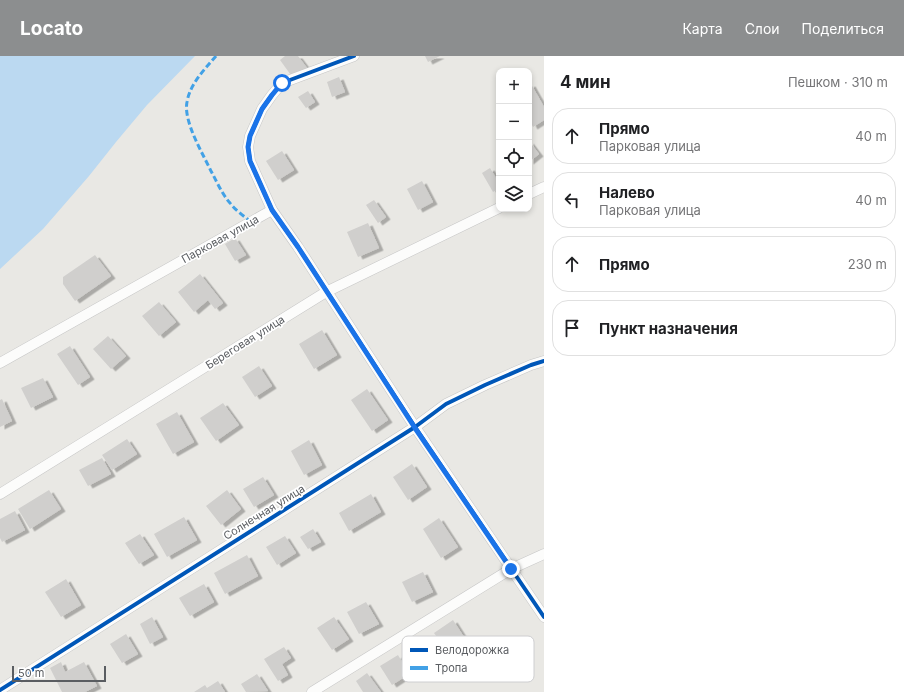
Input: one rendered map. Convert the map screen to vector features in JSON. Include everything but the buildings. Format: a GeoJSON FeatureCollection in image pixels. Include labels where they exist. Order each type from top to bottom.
{"type":"FeatureCollection","features":[{"type":"Feature","properties":{"kind":"street","name":"Парковая улица"},"geometry":{"type":"LineString","coordinates":[[0,363],[272,210],[250,161],[248,147],[250,136],[262,109],[282,83],[354,56]]}},
{"type":"Feature","properties":{"kind":"street"},"geometry":{"type":"LineString","coordinates":[[532,193],[544,187]]}},
{"type":"Feature","properties":{"kind":"street","name":"Береговая улица"},"geometry":{"type":"LineString","coordinates":[[0,494],[326,292],[496,209]]}},
{"type":"Feature","properties":{"kind":"street"},"geometry":{"type":"LineString","coordinates":[[272,210],[298,247],[415,428],[544,617]]}},
{"type":"Feature","properties":{"kind":"street","name":"Солнечная улица"},"geometry":{"type":"LineString","coordinates":[[0,690],[415,428],[446,404],[531,364],[544,361]]}},
{"type":"Feature","properties":{"kind":"street"},"geometry":{"type":"LineString","coordinates":[[403,636],[511,569],[544,554]]}},
{"type":"Feature","properties":{"kind":"street"},"geometry":{"type":"LineString","coordinates":[[312,692],[402,636]]}},
{"type":"Feature","properties":{"kind":"water"},"geometry":{"type":"Polygon","coordinates":[[[0,56],[195,56],[147,105],[43,229],[0,269],[0,56]]]}},
{"type":"Feature","properties":{"kind":"marked path"},"geometry":{"type":"LineString","coordinates":[[216,56],[194,83],[191,89],[187,102],[188,118],[199,147],[222,192],[234,208],[251,222]]}},
{"type":"Feature","properties":{"kind":"cycle path"},"geometry":{"type":"LineString","coordinates":[[354,56],[282,83],[262,109],[250,136],[248,147],[250,161],[272,210],[298,247],[415,427],[544,617]]}},
{"type":"Feature","properties":{"kind":"cycle path"},"geometry":{"type":"LineString","coordinates":[[0,690],[415,427],[446,404],[485,385],[544,361]]}},
{"type":"Feature","properties":{"kind":"route"},"geometry":{"type":"LineString","coordinates":[[282,83],[262,109],[250,136],[248,147],[250,161],[272,210],[298,247],[415,428],[511,569]]}}]}
